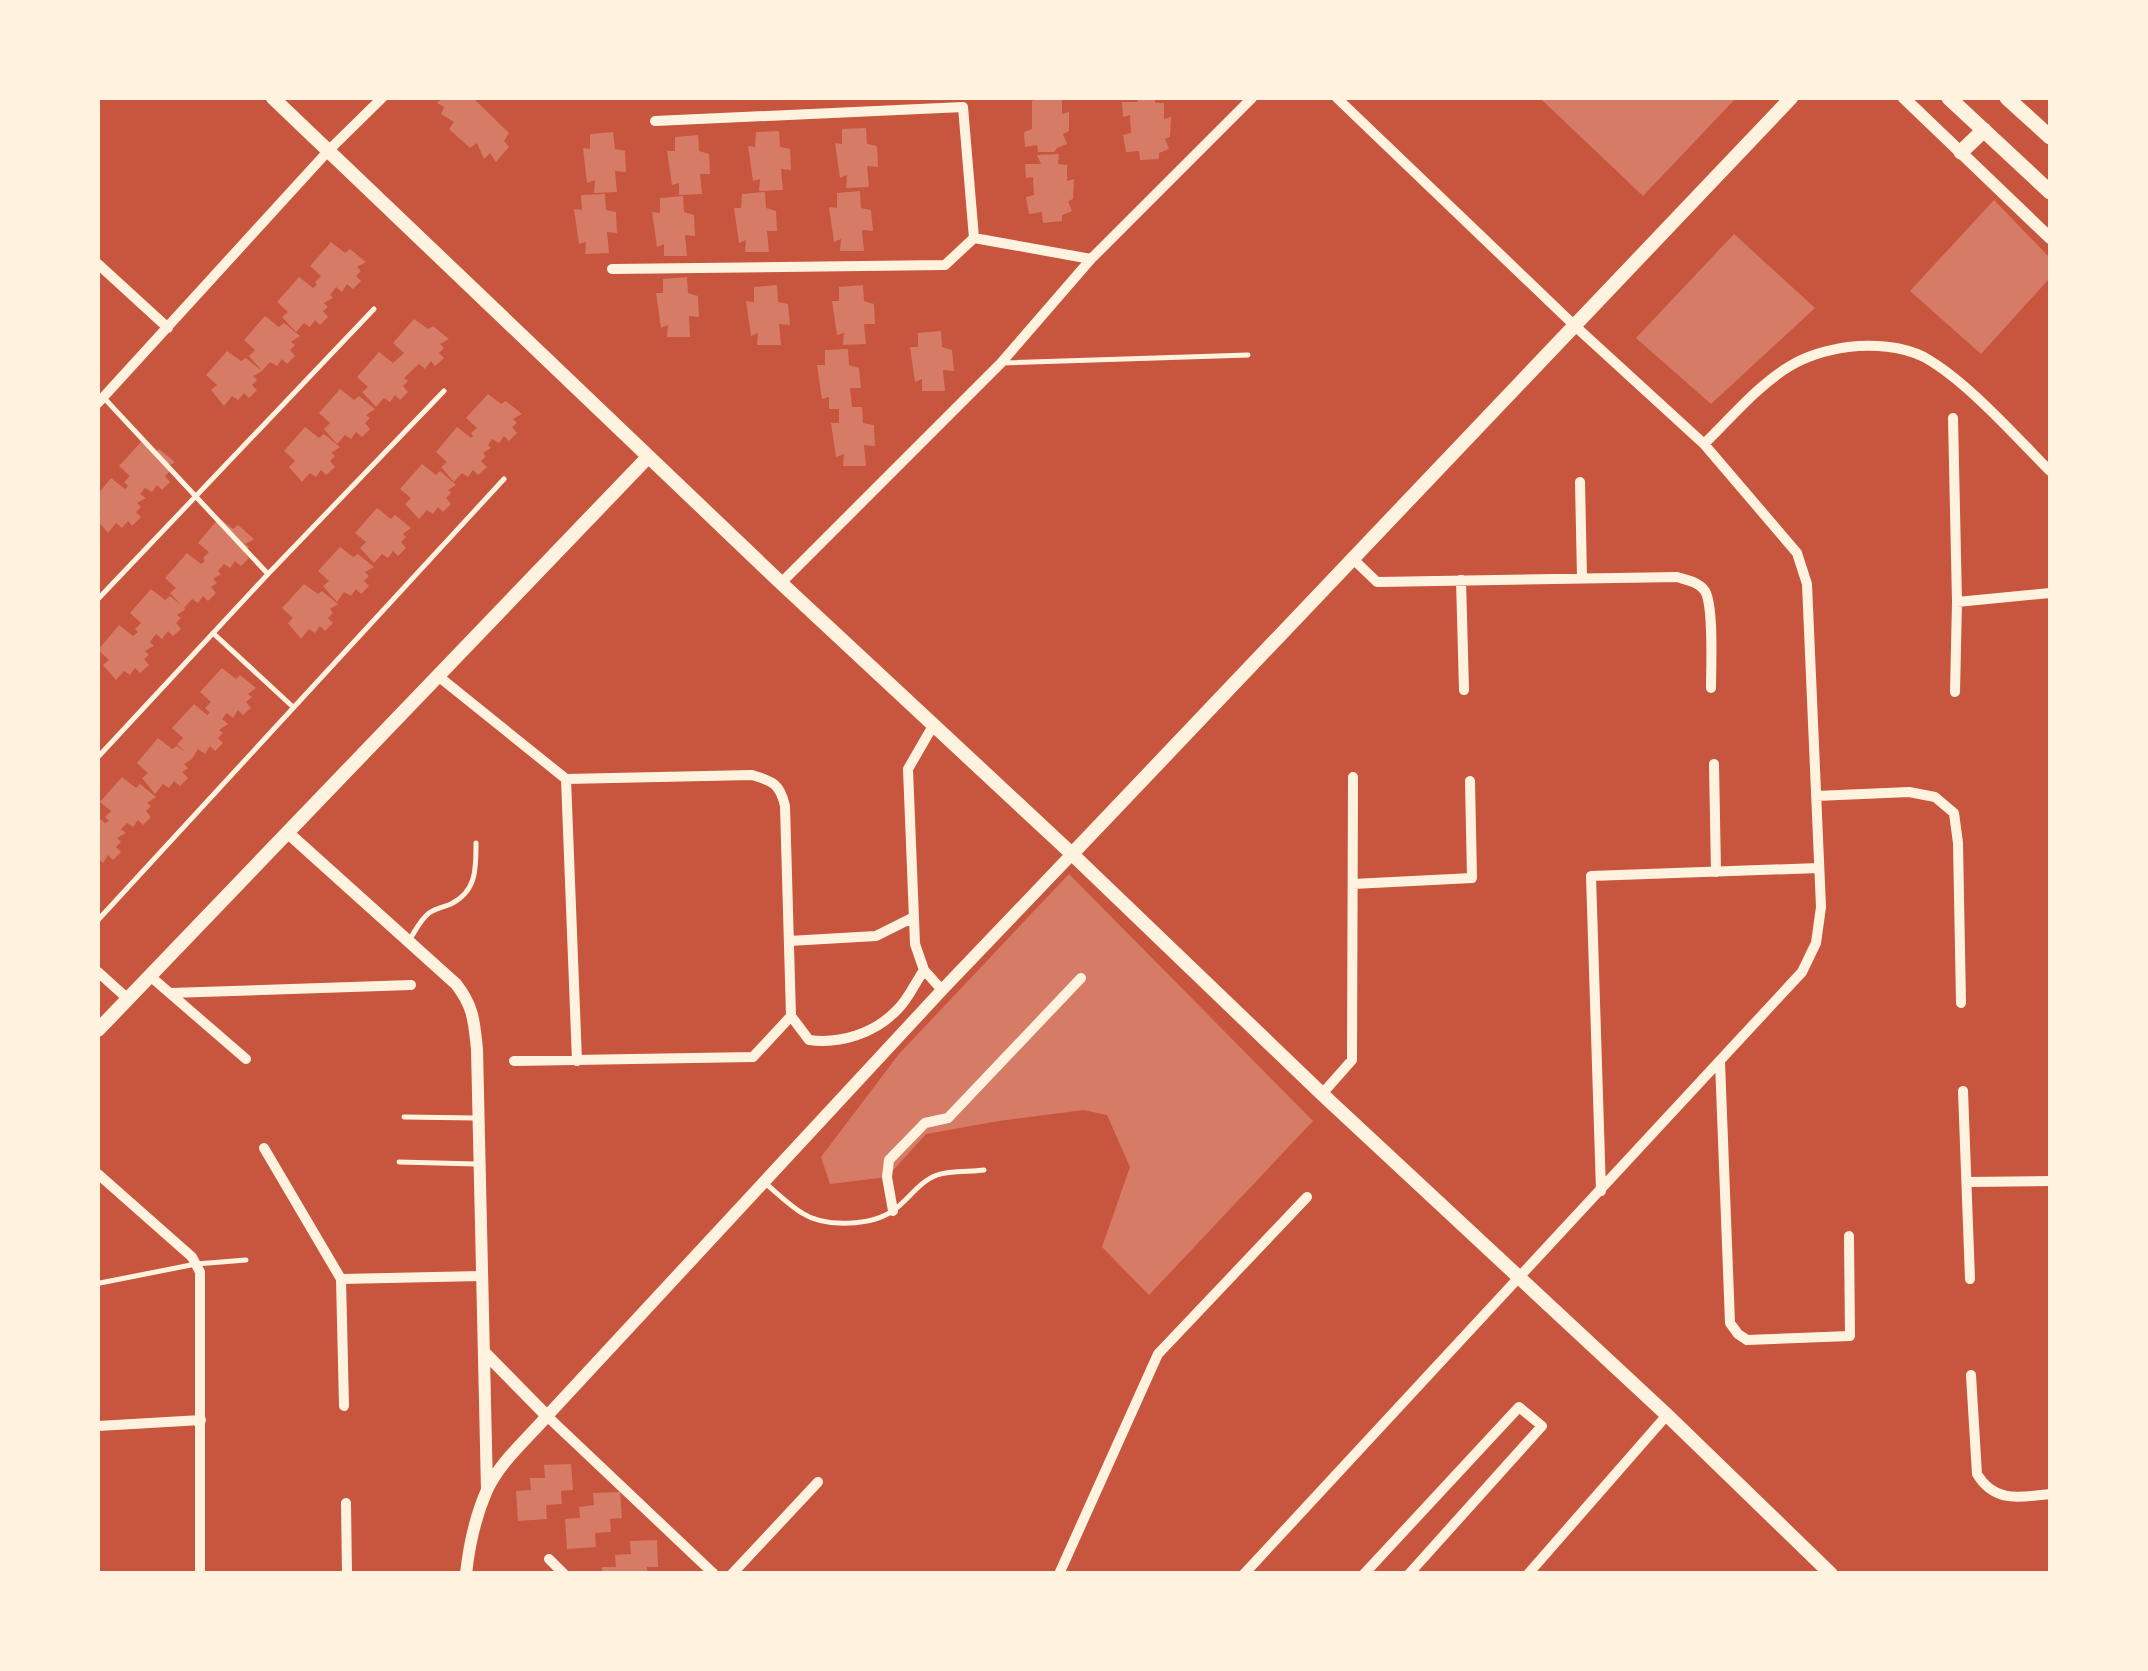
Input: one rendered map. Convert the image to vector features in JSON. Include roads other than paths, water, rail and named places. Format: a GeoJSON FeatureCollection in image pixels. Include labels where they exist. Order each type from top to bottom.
{"type":"FeatureCollection","features":[{"type":"Feature","properties":{"kind":"main road"},"geometry":{"type":"LineString","coordinates":[[273,98],[1831,1574]]}},
{"type":"Feature","properties":{"kind":"main road"},"geometry":{"type":"LineString","coordinates":[[1072,854],[1791,98]]}},
{"type":"Feature","properties":{"kind":"main road"},"geometry":{"type":"LineString","coordinates":[[1949,98],[2050,192]]}},
{"type":"Feature","properties":{"kind":"main road"},"geometry":{"type":"LineString","coordinates":[[2007,98],[2050,137]]}},
{"type":"Feature","properties":{"kind":"main road"},"geometry":{"type":"LineString","coordinates":[[1961,152],[1984,130]]}},
{"type":"Feature","properties":{"kind":"main road"},"geometry":{"type":"LineString","coordinates":[[98,1030],[648,457]]}},
{"type":"Feature","properties":{"kind":"street"},"geometry":{"type":"LineString","coordinates":[[100,400],[329,150],[382,98]]}},
{"type":"Feature","properties":{"kind":"street"},"geometry":{"type":"LineString","coordinates":[[781,583],[1001,363],[1091,259],[1252,98]]}},
{"type":"Feature","properties":{"kind":"street"},"geometry":{"type":"LineString","coordinates":[[1244,1574],[1802,972],[1816,943],[1821,907],[1808,584],[1796,553],[1704,444],[1337,98]]}},
{"type":"Feature","properties":{"kind":"street"},"geometry":{"type":"LineString","coordinates":[[1904,98],[2050,238]]}},
{"type":"Feature","properties":{"kind":"street"},"geometry":{"type":"LineString","coordinates":[[655,121],[962,108],[974,238]]}},
{"type":"Feature","properties":{"kind":"street"},"geometry":{"type":"LineString","coordinates":[[974,238],[1091,259]]}},
{"type":"Feature","properties":{"kind":"street"},"geometry":{"type":"LineString","coordinates":[[612,269],[944,264],[974,238]]}},
{"type":"Feature","properties":{"kind":"street"},"geometry":{"type":"LineString","coordinates":[[98,264],[168,328]]}},
{"type":"Feature","properties":{"kind":"street"},"geometry":{"type":"LineString","coordinates":[[1704,444],[1766,384],[1811,354],[1891,347],[1922,356],[1959,382],[2050,471]]}},
{"type":"Feature","properties":{"kind":"street"},"geometry":{"type":"LineString","coordinates":[[98,385],[115,384]]}},
{"type":"Feature","properties":{"kind":"street"},"geometry":{"type":"LineString","coordinates":[[1953,418],[1955,692]]}},
{"type":"Feature","properties":{"kind":"street"},"geometry":{"type":"LineString","coordinates":[[1580,482],[1582,578]]}},
{"type":"Feature","properties":{"kind":"street"},"geometry":{"type":"LineString","coordinates":[[1352,559],[1377,582],[1677,577],[1694,582],[1704,590],[1709,604],[1711,688]]}},
{"type":"Feature","properties":{"kind":"street"},"geometry":{"type":"LineString","coordinates":[[1461,580],[1464,690]]}},
{"type":"Feature","properties":{"kind":"street"},"geometry":{"type":"LineString","coordinates":[[1957,602],[2050,593]]}},
{"type":"Feature","properties":{"kind":"street"},"geometry":{"type":"LineString","coordinates":[[438,676],[566,779],[752,775],[770,780],[781,790],[786,806],[791,1016],[808,1040],[829,1043],[868,1030],[897,1010],[924,970]]}},
{"type":"Feature","properties":{"kind":"street"},"geometry":{"type":"LineString","coordinates":[[934,724],[908,769],[915,944],[924,970],[942,990]]}},
{"type":"Feature","properties":{"kind":"street"},"geometry":{"type":"LineString","coordinates":[[1714,764],[1716,872]]}},
{"type":"Feature","properties":{"kind":"street"},"geometry":{"type":"LineString","coordinates":[[1322,1094],[1352,1060],[1353,777]]}},
{"type":"Feature","properties":{"kind":"street"},"geometry":{"type":"LineString","coordinates":[[566,779],[577,1061]]}},
{"type":"Feature","properties":{"kind":"street"},"geometry":{"type":"LineString","coordinates":[[1352,884],[1472,878],[1470,781]]}},
{"type":"Feature","properties":{"kind":"street"},"geometry":{"type":"LineString","coordinates":[[1816,796],[1909,792],[1934,796],[1954,813],[1961,1003]]}},
{"type":"Feature","properties":{"kind":"street"},"geometry":{"type":"LineString","coordinates":[[287,832],[456,984],[470,1007],[477,1049],[487,1490]]}},
{"type":"Feature","properties":{"kind":"street"},"geometry":{"type":"LineString","coordinates":[[466,1574],[468,1553],[487,1490],[498,1472],[1072,854]]}},
{"type":"Feature","properties":{"kind":"street"},"geometry":{"type":"LineString","coordinates":[[1601,1191],[1591,876],[1819,868]]}},
{"type":"Feature","properties":{"kind":"street"},"geometry":{"type":"LineString","coordinates":[[789,941],[876,936],[914,917]]}},
{"type":"Feature","properties":{"kind":"street"},"geometry":{"type":"LineString","coordinates":[[98,972],[128,999]]}},
{"type":"Feature","properties":{"kind":"street"},"geometry":{"type":"LineString","coordinates":[[150,976],[246,1059]]}},
{"type":"Feature","properties":{"kind":"street"},"geometry":{"type":"LineString","coordinates":[[893,1211],[888,1160],[926,1123],[948,1118],[1081,978]]}},
{"type":"Feature","properties":{"kind":"street"},"geometry":{"type":"LineString","coordinates":[[170,993],[411,985]]}},
{"type":"Feature","properties":{"kind":"street"},"geometry":{"type":"LineString","coordinates":[[514,1061],[753,1057],[791,1016]]}},
{"type":"Feature","properties":{"kind":"street"},"geometry":{"type":"LineString","coordinates":[[1720,1062],[1730,1322],[1738,1334],[1747,1340],[1850,1336],[1848,1236]]}},
{"type":"Feature","properties":{"kind":"street"},"geometry":{"type":"LineString","coordinates":[[1963,1091],[1970,1279]]}},
{"type":"Feature","properties":{"kind":"street"},"geometry":{"type":"LineString","coordinates":[[264,1148],[341,1279],[344,1406]]}},
{"type":"Feature","properties":{"kind":"street"},"geometry":{"type":"LineString","coordinates":[[98,1174],[192,1257],[200,1272],[200,1574]]}},
{"type":"Feature","properties":{"kind":"street"},"geometry":{"type":"LineString","coordinates":[[1966,1182],[2050,1181]]}},
{"type":"Feature","properties":{"kind":"street"},"geometry":{"type":"LineString","coordinates":[[1059,1574],[1158,1354],[1306,1197]]}},
{"type":"Feature","properties":{"kind":"street"},"geometry":{"type":"LineString","coordinates":[[341,1279],[481,1276]]}},
{"type":"Feature","properties":{"kind":"street"},"geometry":{"type":"LineString","coordinates":[[484,1353],[714,1574]]}},
{"type":"Feature","properties":{"kind":"street"},"geometry":{"type":"LineString","coordinates":[[1971,1375],[1976,1474],[1982,1484],[2010,1498],[2050,1494]]}},
{"type":"Feature","properties":{"kind":"street"},"geometry":{"type":"LineString","coordinates":[[1364,1574],[1519,1407],[1542,1426],[1409,1574]]}},
{"type":"Feature","properties":{"kind":"street"},"geometry":{"type":"LineString","coordinates":[[1528,1574],[1667,1415]]}},
{"type":"Feature","properties":{"kind":"street"},"geometry":{"type":"LineString","coordinates":[[98,1426],[201,1420]]}},
{"type":"Feature","properties":{"kind":"street"},"geometry":{"type":"LineString","coordinates":[[732,1574],[818,1482]]}},
{"type":"Feature","properties":{"kind":"street"},"geometry":{"type":"LineString","coordinates":[[346,1502],[347,1574]]}},
{"type":"Feature","properties":{"kind":"street"},"geometry":{"type":"LineString","coordinates":[[549,1559],[564,1574]]}},
{"type":"Feature","properties":{"kind":"lane"},"geometry":{"type":"LineString","coordinates":[[98,599],[374,309]]}},
{"type":"Feature","properties":{"kind":"lane"},"geometry":{"type":"LineString","coordinates":[[1001,363],[1248,355]]}},
{"type":"Feature","properties":{"kind":"lane"},"geometry":{"type":"LineString","coordinates":[[98,756],[444,391]]}},
{"type":"Feature","properties":{"kind":"lane"},"geometry":{"type":"LineString","coordinates":[[100,400],[268,574]]}},
{"type":"Feature","properties":{"kind":"lane"},"geometry":{"type":"LineString","coordinates":[[98,920],[504,479]]}},
{"type":"Feature","properties":{"kind":"lane"},"geometry":{"type":"LineString","coordinates":[[213,633],[292,707]]}},
{"type":"Feature","properties":{"kind":"lane"},"geometry":{"type":"LineString","coordinates":[[98,744],[104,750]]}},
{"type":"Feature","properties":{"kind":"lane"},"geometry":{"type":"LineString","coordinates":[[408,941],[428,914],[465,895],[476,873],[476,843]]}},
{"type":"Feature","properties":{"kind":"lane"},"geometry":{"type":"LineString","coordinates":[[404,1116],[478,1118]]}},
{"type":"Feature","properties":{"kind":"lane"},"geometry":{"type":"LineString","coordinates":[[400,1162],[479,1164]]}},
{"type":"Feature","properties":{"kind":"lane"},"geometry":{"type":"LineString","coordinates":[[764,1182],[805,1216],[856,1223],[877,1220],[893,1211],[937,1175],[984,1170]]}},
{"type":"Feature","properties":{"kind":"lane"},"geometry":{"type":"LineString","coordinates":[[100,1283],[196,1264],[246,1260]]}}]}
